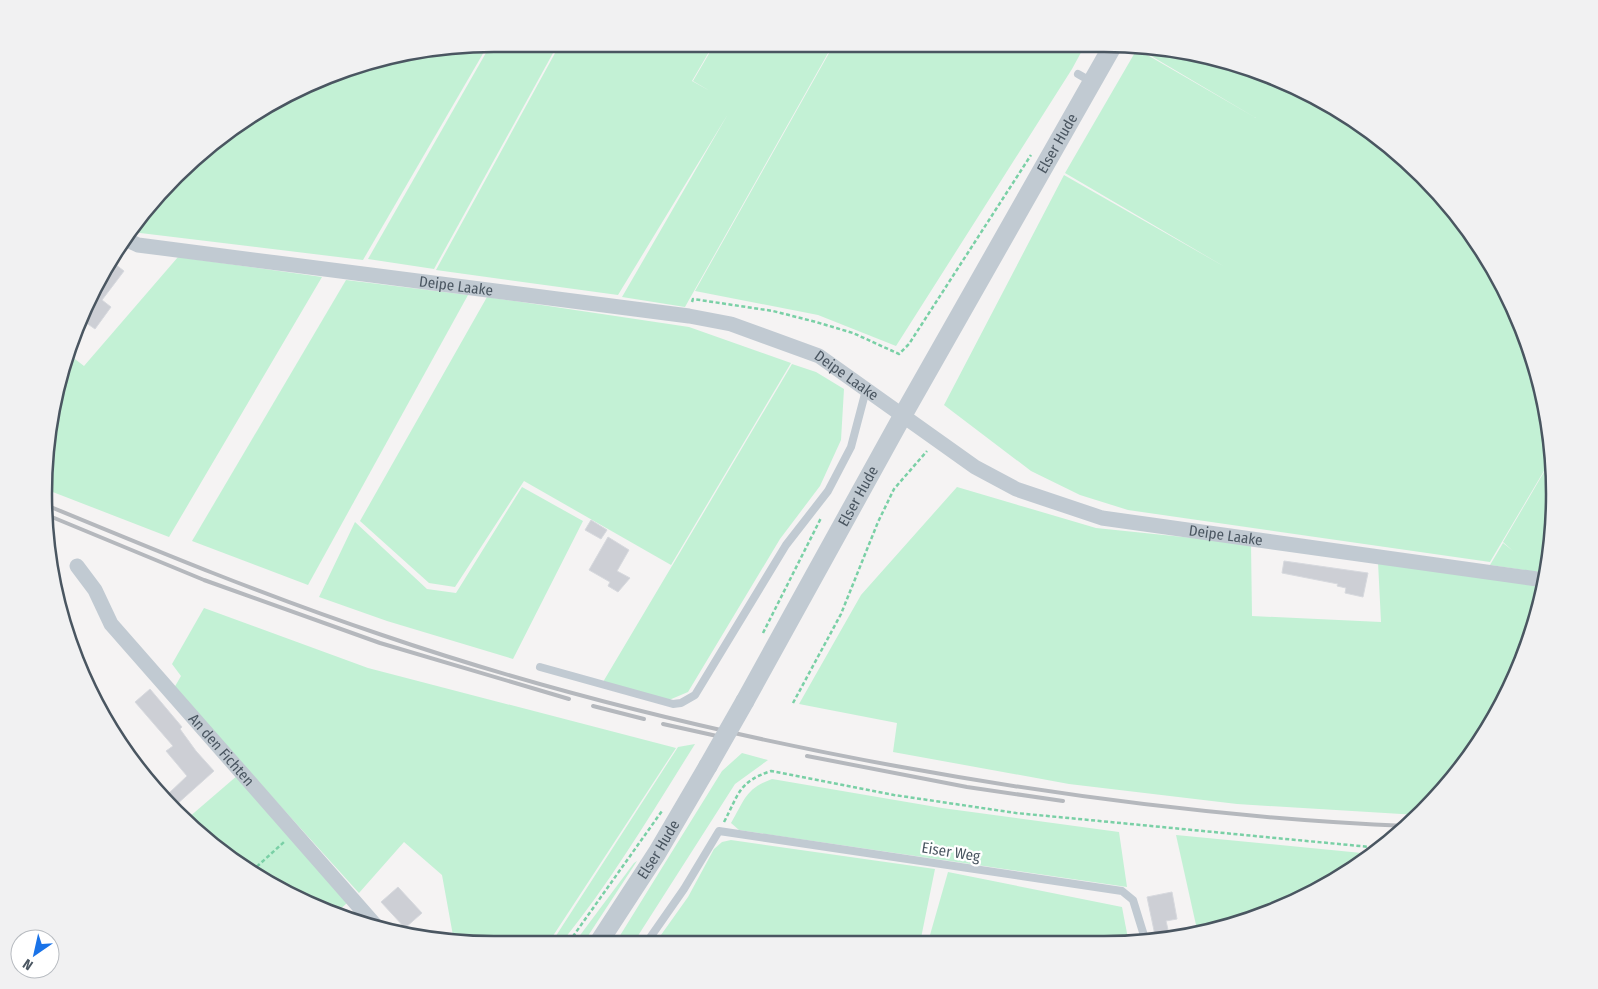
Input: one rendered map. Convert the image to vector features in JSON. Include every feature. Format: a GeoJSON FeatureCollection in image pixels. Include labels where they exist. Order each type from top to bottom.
{"type":"FeatureCollection","features":[{"type":"Feature","properties":{"kind":"street","name":"Elser Hude"},"geometry":{"type":"LineString","coordinates":[[603,936],[648,868],[708,766],[903,415],[1085,78],[1107,53]]}},
{"type":"Feature","properties":{"kind":"street","name":"Deipe Laake"},"geometry":{"type":"LineString","coordinates":[[132,242],[138,245],[689,316],[731,324],[819,356],[936,440],[975,466],[1016,489],[1102,518],[1537,579]]}},
{"type":"Feature","properties":{"kind":"street","name":"An den Fichten"},"geometry":{"type":"LineString","coordinates":[[77,566],[95,590],[111,624],[369,918]]}},
{"type":"Feature","properties":{"kind":"lane","name":"Elser Hude"},"geometry":{"type":"LineString","coordinates":[[540,668],[673,704],[681,703],[695,695],[786,545],[828,491],[851,447],[866,390]]}},
{"type":"Feature","properties":{"kind":"lane"},"geometry":{"type":"LineString","coordinates":[[651,936],[684,889],[720,831]]}},
{"type":"Feature","properties":{"kind":"lane","name":"Eiser Weg"},"geometry":{"type":"LineString","coordinates":[[720,831],[1122,892],[1132,900],[1144,935]]}},
{"type":"Feature","properties":{"kind":"path"},"geometry":{"type":"LineString","coordinates":[[689,316],[693,299],[773,311],[853,333],[899,354],[909,344],[1034,151]]}},
{"type":"Feature","properties":{"kind":"path"},"geometry":{"type":"LineString","coordinates":[[793,703],[841,614],[878,522],[894,489],[936,440]]}},
{"type":"Feature","properties":{"kind":"path"},"geometry":{"type":"LineString","coordinates":[[761,637],[822,517]]}},
{"type":"Feature","properties":{"kind":"path"},"geometry":{"type":"LineString","coordinates":[[720,831],[741,787],[755,776],[771,771],[894,795],[1016,813],[1370,847]]}},
{"type":"Feature","properties":{"kind":"path"},"geometry":{"type":"LineString","coordinates":[[573,936],[663,809]]}},
{"type":"Feature","properties":{"kind":"path"},"geometry":{"type":"LineString","coordinates":[[256,866],[295,833]]}},
{"type":"Feature","properties":{"kind":"green space"},"geometry":{"type":"Polygon","coordinates":[[[483,53],[363,260],[138,233],[162,203],[203,162],[249,127],[299,98],[352,76],[408,61],[437,56],[483,53]]]}},
{"type":"Feature","properties":{"kind":"green space"},"geometry":{"type":"Polygon","coordinates":[[[486,53],[553,53],[434,269],[368,259],[486,53]]]}},
{"type":"Feature","properties":{"kind":"green space"},"geometry":{"type":"Polygon","coordinates":[[[555,53],[708,53],[692,81],[710,91],[693,81],[709,53],[828,53],[685,307],[622,297],[728,114],[618,295],[436,270],[555,53]]]}},
{"type":"Feature","properties":{"kind":"green space"},"geometry":{"type":"Polygon","coordinates":[[[829,53],[1081,53],[896,346],[818,315],[695,291],[829,53]]]}},
{"type":"Feature","properties":{"kind":"green space"},"geometry":{"type":"Polygon","coordinates":[[[1135,53],[1146,54],[1256,118],[1149,55],[1190,61],[1246,76],[1299,98],[1349,127],[1395,162],[1436,203],[1471,249],[1500,299],[1522,352],[1530,380],[1542,437],[1545,469],[1490,562],[1128,510],[1080,495],[1031,471],[944,405],[1064,175],[1225,267],[1065,173],[1135,53]]]}},
{"type":"Feature","properties":{"kind":"green space"},"geometry":{"type":"Polygon","coordinates":[[[178,257],[322,277],[169,537],[52,492],[56,437],[61,408],[74,358],[84,366],[178,257]]]}},
{"type":"Feature","properties":{"kind":"green space"},"geometry":{"type":"Polygon","coordinates":[[[346,280],[468,295],[308,585],[192,541],[346,280]]]}},
{"type":"Feature","properties":{"kind":"green space"},"geometry":{"type":"Polygon","coordinates":[[[487,297],[689,327],[791,363],[671,565],[524,481],[455,587],[429,583],[360,521],[487,297]]]}},
{"type":"Feature","properties":{"kind":"green space"},"geometry":{"type":"Polygon","coordinates":[[[792,364],[816,372],[844,389],[841,440],[820,486],[780,539],[688,692],[669,700],[603,682],[792,364]]]}},
{"type":"Feature","properties":{"kind":"green space"},"geometry":{"type":"Polygon","coordinates":[[[1545,470],[1545,523],[1539,572],[1490,565],[1503,543],[1513,551],[1503,542],[1545,470]]]}},
{"type":"Feature","properties":{"kind":"green space"},"geometry":{"type":"Polygon","coordinates":[[[522,487],[583,521],[513,659],[387,621],[319,597],[355,522],[427,589],[456,593],[522,487]]]}},
{"type":"Feature","properties":{"kind":"green space"},"geometry":{"type":"Polygon","coordinates":[[[957,487],[1096,528],[1251,544],[1252,616],[1381,622],[1378,562],[1536,583],[1522,637],[1512,664],[1486,716],[1454,764],[1408,814],[1237,804],[1069,784],[893,752],[897,723],[799,704],[861,595],[957,487]]]}},
{"type":"Feature","properties":{"kind":"green space"},"geometry":{"type":"Polygon","coordinates":[[[204,608],[368,668],[676,748],[553,936],[453,935],[442,875],[404,842],[359,893],[174,688],[181,676],[172,664],[204,608]]]}},
{"type":"Feature","properties":{"kind":"green space"},"geometry":{"type":"Polygon","coordinates":[[[695,744],[632,845],[598,894],[566,936],[556,936],[678,747],[695,744]]]}},
{"type":"Feature","properties":{"kind":"green space"},"geometry":{"type":"Polygon","coordinates":[[[742,753],[768,760],[735,784],[638,936],[620,936],[722,771],[742,753]]]}},
{"type":"Feature","properties":{"kind":"green space"},"geometry":{"type":"Polygon","coordinates":[[[238,775],[347,903],[341,909],[299,891],[273,877],[225,845],[191,815],[238,775]]]}},
{"type":"Feature","properties":{"kind":"green space"},"geometry":{"type":"Polygon","coordinates":[[[772,779],[942,808],[1119,832],[1127,887],[739,830],[731,823],[743,802],[756,787],[772,779]]]}},
{"type":"Feature","properties":{"kind":"green space"},"geometry":{"type":"Polygon","coordinates":[[[1176,835],[1362,853],[1325,877],[1273,903],[1246,913],[1196,926],[1176,835]]]}},
{"type":"Feature","properties":{"kind":"green space"},"geometry":{"type":"Polygon","coordinates":[[[731,840],[935,869],[921,936],[660,936],[688,897],[714,849],[722,842],[731,840]]]}},
{"type":"Feature","properties":{"kind":"green space"},"geometry":{"type":"Polygon","coordinates":[[[637,861],[588,936],[579,936],[637,861]]]}},
{"type":"Feature","properties":{"kind":"green space"},"geometry":{"type":"Polygon","coordinates":[[[948,872],[1122,907],[1127,936],[930,936],[948,872]]]}},
{"type":"Feature","properties":{"kind":"building"},"geometry":{"type":"Polygon","coordinates":[[[117,266],[124,271],[102,300],[111,307],[95,329],[87,323],[117,266]]]}},
{"type":"Feature","properties":{"kind":"building"},"geometry":{"type":"Polygon","coordinates":[[[591,520],[607,530],[601,539],[585,530],[591,520]]]}},
{"type":"Feature","properties":{"kind":"building"},"geometry":{"type":"Polygon","coordinates":[[[608,537],[629,550],[617,571],[630,578],[618,592],[608,586],[610,582],[589,570],[608,537]]]}},
{"type":"Feature","properties":{"kind":"building"},"geometry":{"type":"Polygon","coordinates":[[[1284,561],[1368,573],[1363,597],[1345,593],[1346,588],[1337,586],[1338,584],[1282,573],[1284,561]]]}},
{"type":"Feature","properties":{"kind":"building"},"geometry":{"type":"Polygon","coordinates":[[[150,689],[182,727],[180,729],[196,751],[214,771],[178,803],[169,793],[187,776],[166,751],[173,746],[135,702],[150,689]]]}},
{"type":"Feature","properties":{"kind":"building"},"geometry":{"type":"Polygon","coordinates":[[[398,887],[422,913],[404,927],[381,902],[398,887]]]}},
{"type":"Feature","properties":{"kind":"building"},"geometry":{"type":"Polygon","coordinates":[[[1172,892],[1177,919],[1166,921],[1169,932],[1155,934],[1147,897],[1172,892]]]}},
{"type":"Feature","properties":{"kind":"railway"},"geometry":{"type":"LineString","coordinates":[[52,508],[255,589],[382,635],[508,675],[701,726],[896,766],[1087,797],[1279,818],[1397,825]]}},
{"type":"Feature","properties":{"kind":"railway"},"geometry":{"type":"LineString","coordinates":[[53,517],[204,580],[380,643],[569,699]]}},
{"type":"Feature","properties":{"kind":"railway"},"geometry":{"type":"LineString","coordinates":[[593,706],[644,719]]}},
{"type":"Feature","properties":{"kind":"railway"},"geometry":{"type":"LineString","coordinates":[[663,724],[717,736]]}},
{"type":"Feature","properties":{"kind":"railway"},"geometry":{"type":"LineString","coordinates":[[807,756],[967,787],[1063,801]]}}]}
